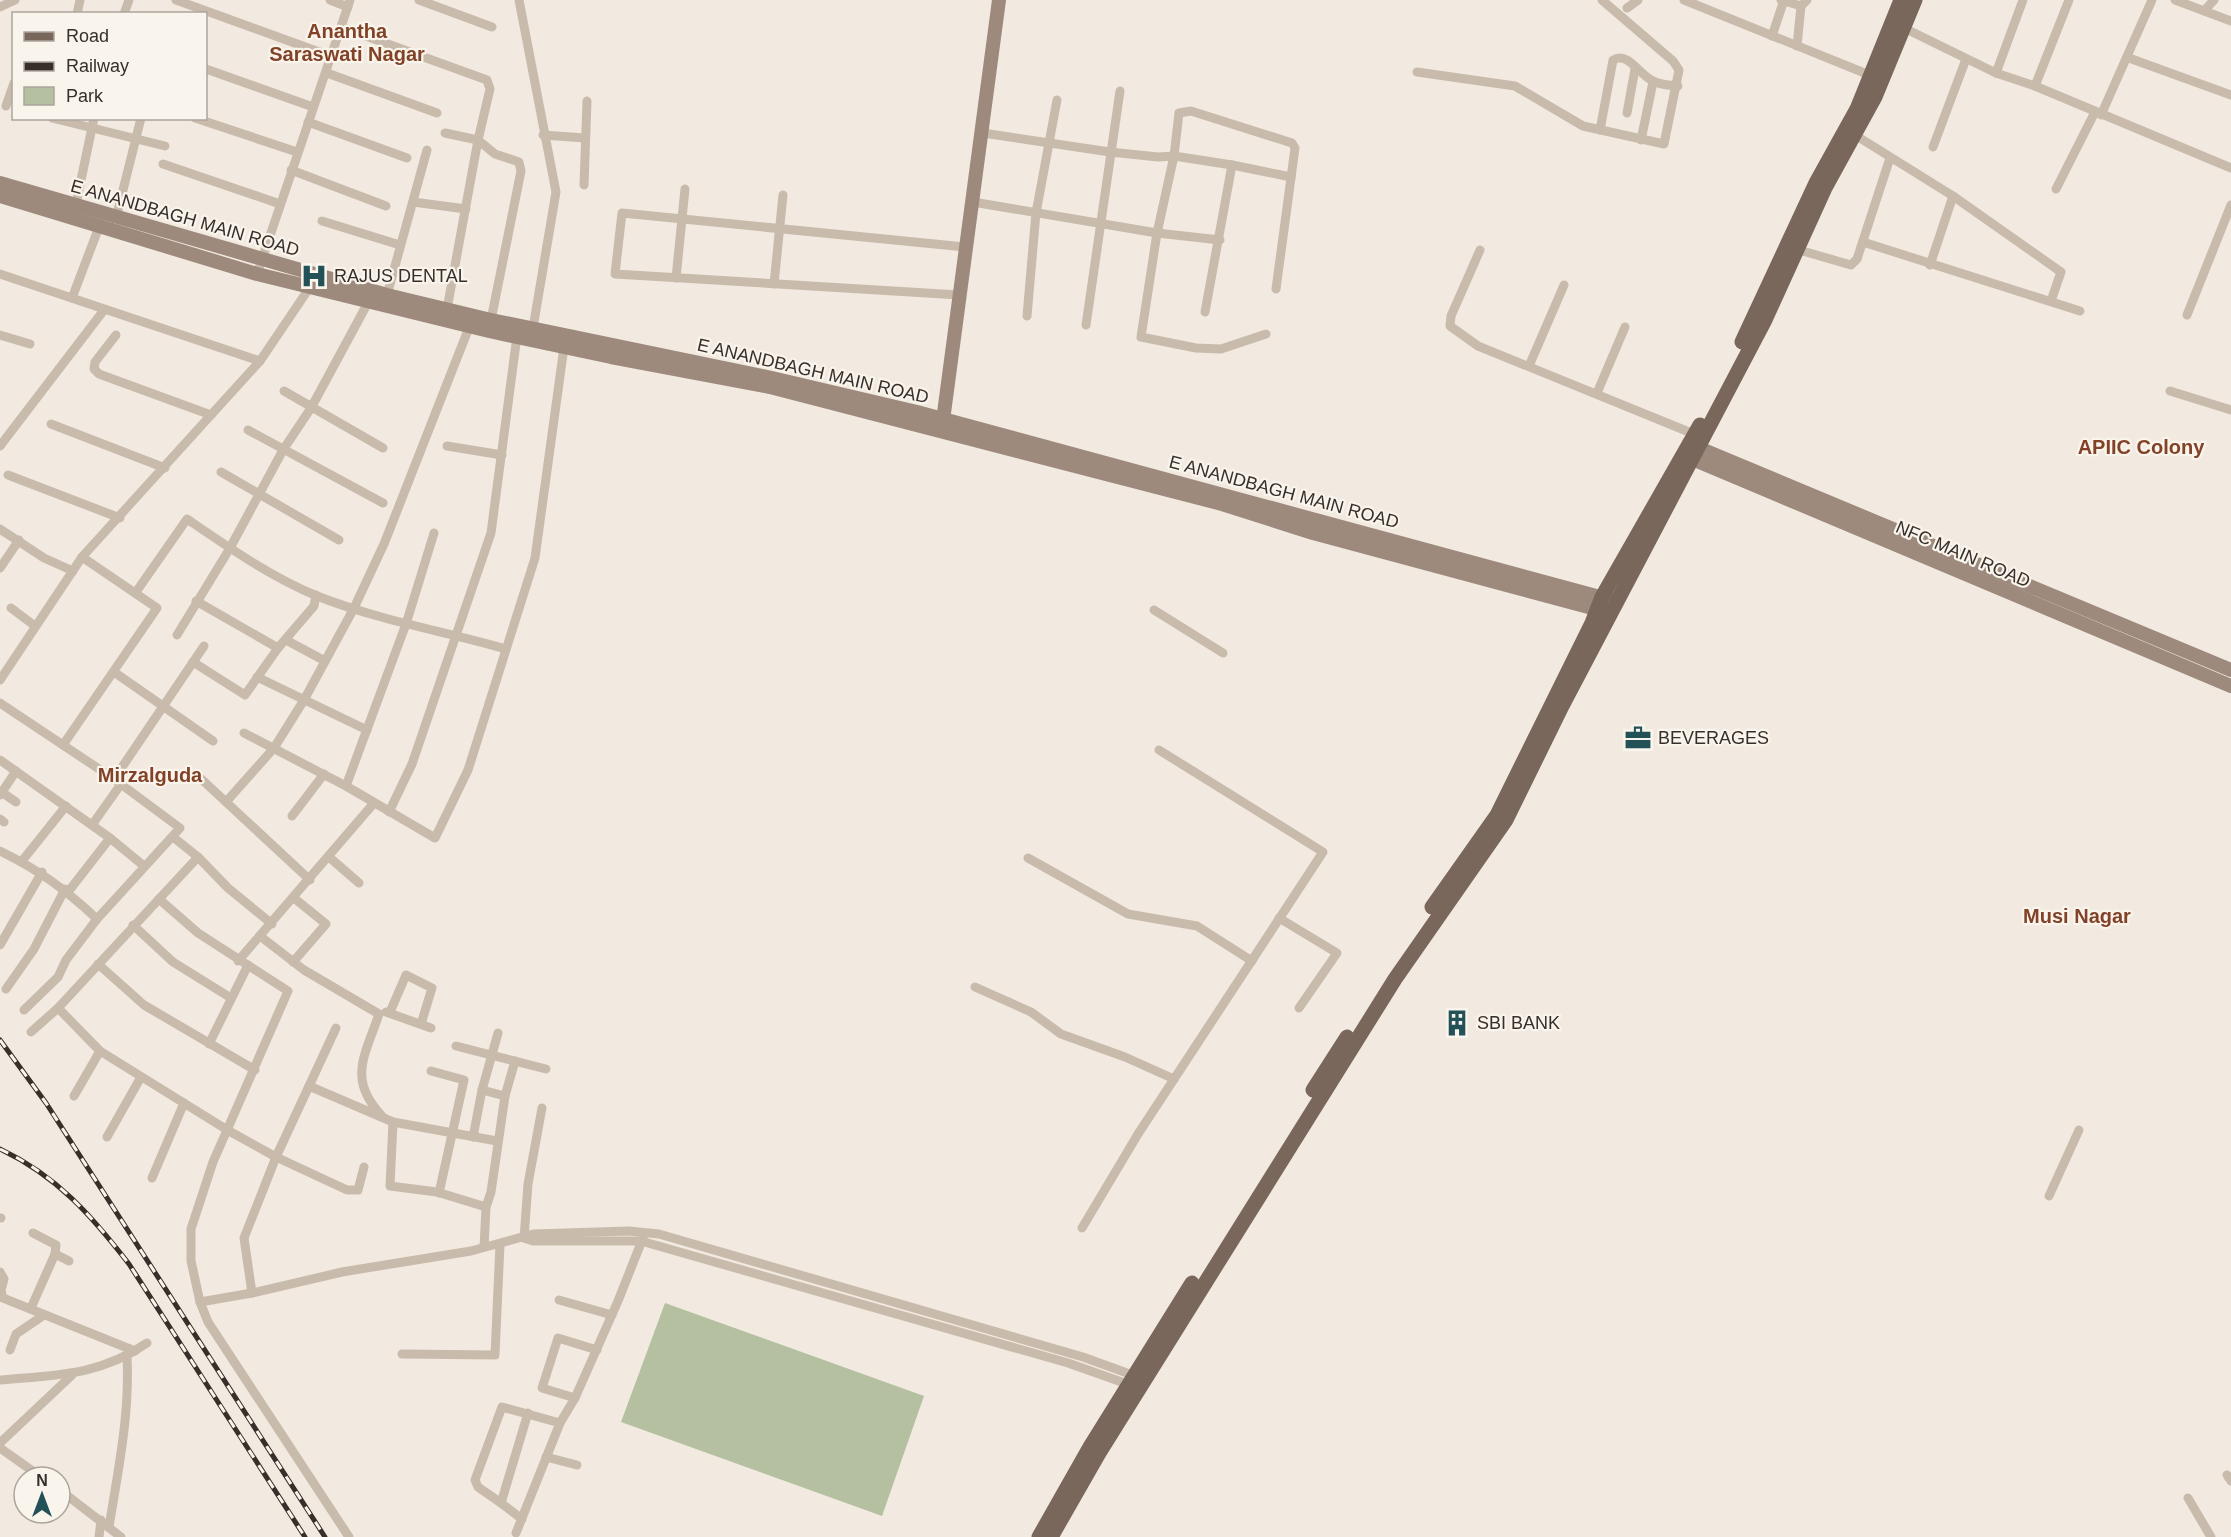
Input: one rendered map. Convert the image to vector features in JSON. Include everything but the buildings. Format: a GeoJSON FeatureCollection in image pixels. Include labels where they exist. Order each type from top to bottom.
{"type":"FeatureCollection","features":[{"type":"Feature","properties":{"kind":"main road"},"geometry":{"type":"LineString","coordinates":[[1690,448],[1774,277],[1816,183],[1857,109],[1872,76],[1900,0]]}},
{"type":"Feature","properties":{"kind":"main road"},"geometry":{"type":"LineString","coordinates":[[1039,1537],[1444,887],[1497,815],[1690,448],[1799,249],[1826,188],[1855,135],[1915,0]]}},
{"type":"Feature","properties":{"kind":"main road"},"geometry":{"type":"LineString","coordinates":[[1051,1537],[1137,1382]]}},
{"type":"Feature","properties":{"kind":"street"},"geometry":{"type":"LineString","coordinates":[[0,7],[15,0]]}},
{"type":"Feature","properties":{"kind":"street"},"geometry":{"type":"LineString","coordinates":[[176,0],[333,57]]}},
{"type":"Feature","properties":{"kind":"street"},"geometry":{"type":"LineString","coordinates":[[257,274],[297,152],[333,57],[349,3],[330,0]]}},
{"type":"Feature","properties":{"kind":"street"},"geometry":{"type":"LineString","coordinates":[[419,0],[492,27]]}},
{"type":"Feature","properties":{"kind":"street"},"geometry":{"type":"LineString","coordinates":[[389,812],[412,764],[491,533],[502,455],[556,192],[543,135],[519,0]]}},
{"type":"Feature","properties":{"kind":"street"},"geometry":{"type":"LineString","coordinates":[[943,425],[999,0]]}},
{"type":"Feature","properties":{"kind":"street"},"geometry":{"type":"LineString","coordinates":[[1417,72],[1515,86],[1577,124],[1664,144],[1678,86],[1679,70],[1673,62],[1602,0]]}},
{"type":"Feature","properties":{"kind":"street"},"geometry":{"type":"LineString","coordinates":[[1627,8],[1638,0]]}},
{"type":"Feature","properties":{"kind":"street"},"geometry":{"type":"LineString","coordinates":[[1772,36],[1782,0],[1804,3],[1797,46]]}},
{"type":"Feature","properties":{"kind":"street"},"geometry":{"type":"LineString","coordinates":[[1996,73],[2023,0]]}},
{"type":"Feature","properties":{"kind":"street"},"geometry":{"type":"LineString","coordinates":[[2035,86],[2069,0]]}},
{"type":"Feature","properties":{"kind":"street"},"geometry":{"type":"LineString","coordinates":[[2056,189],[2129,58],[2152,0]]}},
{"type":"Feature","properties":{"kind":"street"},"geometry":{"type":"LineString","coordinates":[[2175,0],[2231,21]]}},
{"type":"Feature","properties":{"kind":"street"},"geometry":{"type":"LineString","coordinates":[[2204,11],[2214,0]]}},
{"type":"Feature","properties":{"kind":"street"},"geometry":{"type":"LineString","coordinates":[[1688,1],[1872,76]]}},
{"type":"Feature","properties":{"kind":"street"},"geometry":{"type":"LineString","coordinates":[[341,27],[488,80],[490,89],[477,141],[447,309]]}},
{"type":"Feature","properties":{"kind":"street"},"geometry":{"type":"LineString","coordinates":[[1904,28],[1996,73],[2035,86],[2231,168]]}},
{"type":"Feature","properties":{"kind":"street"},"geometry":{"type":"LineString","coordinates":[[1600,130],[1612,60],[1618,57],[1625,58],[1635,69],[1653,82],[1678,86]]}},
{"type":"Feature","properties":{"kind":"street"},"geometry":{"type":"LineString","coordinates":[[2129,58],[2231,95]]}},
{"type":"Feature","properties":{"kind":"street"},"geometry":{"type":"LineString","coordinates":[[1933,147],[1966,59]]}},
{"type":"Feature","properties":{"kind":"street"},"geometry":{"type":"LineString","coordinates":[[207,69],[313,107]]}},
{"type":"Feature","properties":{"kind":"street"},"geometry":{"type":"LineString","coordinates":[[1627,113],[1635,69]]}},
{"type":"Feature","properties":{"kind":"street"},"geometry":{"type":"LineString","coordinates":[[327,73],[437,113]]}},
{"type":"Feature","properties":{"kind":"street"},"geometry":{"type":"LineString","coordinates":[[1641,140],[1653,82]]}},
{"type":"Feature","properties":{"kind":"street"},"geometry":{"type":"LineString","coordinates":[[7,106],[12,90]]}},
{"type":"Feature","properties":{"kind":"street"},"geometry":{"type":"LineString","coordinates":[[1086,325],[1120,91]]}},
{"type":"Feature","properties":{"kind":"street"},"geometry":{"type":"LineString","coordinates":[[1026,316],[1036,213],[1057,100]]}},
{"type":"Feature","properties":{"kind":"street"},"geometry":{"type":"LineString","coordinates":[[584,185],[586,101]]}},
{"type":"Feature","properties":{"kind":"street"},"geometry":{"type":"LineString","coordinates":[[1266,334],[1221,349],[1196,348],[1142,338],[1157,233],[1174,156],[1179,113],[1191,111],[1292,143],[1296,156],[1291,177],[1276,290]]}},
{"type":"Feature","properties":{"kind":"street"},"geometry":{"type":"LineString","coordinates":[[68,120],[93,123],[136,139],[165,146]]}},
{"type":"Feature","properties":{"kind":"street"},"geometry":{"type":"LineString","coordinates":[[116,218],[141,120]]}},
{"type":"Feature","properties":{"kind":"street"},"geometry":{"type":"LineString","coordinates":[[201,120],[297,152]]}},
{"type":"Feature","properties":{"kind":"street"},"geometry":{"type":"LineString","coordinates":[[308,122],[407,158]]}},
{"type":"Feature","properties":{"kind":"street"},"geometry":{"type":"LineString","coordinates":[[76,204],[93,123]]}},
{"type":"Feature","properties":{"kind":"street"},"geometry":{"type":"LineString","coordinates":[[445,133],[477,141],[495,154],[519,162],[521,171],[491,321]]}},
{"type":"Feature","properties":{"kind":"street"},"geometry":{"type":"LineString","coordinates":[[983,133],[1158,158],[1174,156],[1291,177]]}},
{"type":"Feature","properties":{"kind":"street"},"geometry":{"type":"LineString","coordinates":[[543,135],[585,138]]}},
{"type":"Feature","properties":{"kind":"street"},"geometry":{"type":"LineString","coordinates":[[1855,135],[1953,196],[2061,272],[2051,301]]}},
{"type":"Feature","properties":{"kind":"street"},"geometry":{"type":"LineString","coordinates":[[177,635],[230,548],[257,493],[311,408],[376,296],[400,245],[427,150]]}},
{"type":"Feature","properties":{"kind":"street"},"geometry":{"type":"LineString","coordinates":[[1799,249],[1851,265],[1857,259],[1890,158]]}},
{"type":"Feature","properties":{"kind":"street"},"geometry":{"type":"LineString","coordinates":[[163,164],[279,204]]}},
{"type":"Feature","properties":{"kind":"street"},"geometry":{"type":"LineString","coordinates":[[1205,312],[1232,165]]}},
{"type":"Feature","properties":{"kind":"street"},"geometry":{"type":"LineString","coordinates":[[291,170],[386,206]]}},
{"type":"Feature","properties":{"kind":"street","name":"E ANANDBAGH MAIN ROAD"},"geometry":{"type":"LineString","coordinates":[[0,183],[262,259],[470,325],[772,378],[1211,501],[1313,533],[1607,605]]}},
{"type":"Feature","properties":{"kind":"street"},"geometry":{"type":"LineString","coordinates":[[675,278],[686,189]]}},
{"type":"Feature","properties":{"kind":"street"},"geometry":{"type":"LineString","coordinates":[[774,284],[783,195]]}},
{"type":"Feature","properties":{"kind":"street","name":"E ANANDBAGH MAIN ROAD"},"geometry":{"type":"LineString","coordinates":[[0,196],[257,274],[310,287],[447,309],[491,321],[564,347],[770,387],[943,425]]}},
{"type":"Feature","properties":{"kind":"street"},"geometry":{"type":"LineString","coordinates":[[1929,265],[1953,196]]}},
{"type":"Feature","properties":{"kind":"street"},"geometry":{"type":"LineString","coordinates":[[413,202],[466,209]]}},
{"type":"Feature","properties":{"kind":"street"},"geometry":{"type":"LineString","coordinates":[[973,202],[1157,233],[1220,240]]}},
{"type":"Feature","properties":{"kind":"street"},"geometry":{"type":"LineString","coordinates":[[2187,315],[2231,205]]}},
{"type":"Feature","properties":{"kind":"street"},"geometry":{"type":"LineString","coordinates":[[959,295],[615,274],[622,213],[965,247]]}},
{"type":"Feature","properties":{"kind":"street"},"geometry":{"type":"LineString","coordinates":[[322,221],[400,245]]}},
{"type":"Feature","properties":{"kind":"street"},"geometry":{"type":"LineString","coordinates":[[72,298],[99,227]]}},
{"type":"Feature","properties":{"kind":"street"},"geometry":{"type":"LineString","coordinates":[[1863,242],[1929,265],[2080,311]]}},
{"type":"Feature","properties":{"kind":"street"},"geometry":{"type":"LineString","coordinates":[[1480,250],[1451,316],[1450,326],[1478,346],[1597,393],[1690,448]]}},
{"type":"Feature","properties":{"kind":"street"},"geometry":{"type":"LineString","coordinates":[[0,274],[260,361]]}},
{"type":"Feature","properties":{"kind":"street"},"geometry":{"type":"LineString","coordinates":[[1529,366],[1564,285]]}},
{"type":"Feature","properties":{"kind":"street"},"geometry":{"type":"LineString","coordinates":[[0,680],[82,557],[120,518],[260,361],[310,287]]}},
{"type":"Feature","properties":{"kind":"street"},"geometry":{"type":"LineString","coordinates":[[0,446],[104,310]]}},
{"type":"Feature","properties":{"kind":"street"},"geometry":{"type":"LineString","coordinates":[[226,802],[274,748],[304,700],[354,608],[384,544],[470,325]]}},
{"type":"Feature","properties":{"kind":"street"},"geometry":{"type":"LineString","coordinates":[[1597,393],[1625,327]]}},
{"type":"Feature","properties":{"kind":"street"},"geometry":{"type":"LineString","coordinates":[[116,335],[95,362],[94,369],[99,374],[211,415]]}},
{"type":"Feature","properties":{"kind":"street"},"geometry":{"type":"LineString","coordinates":[[0,336],[30,344]]}},
{"type":"Feature","properties":{"kind":"street"},"geometry":{"type":"LineString","coordinates":[[244,733],[346,786],[435,838],[468,770],[535,558],[564,347]]}},
{"type":"Feature","properties":{"kind":"street"},"geometry":{"type":"LineString","coordinates":[[284,391],[383,448]]}},
{"type":"Feature","properties":{"kind":"street"},"geometry":{"type":"LineString","coordinates":[[2170,391],[2231,410]]}},
{"type":"Feature","properties":{"kind":"street"},"geometry":{"type":"LineString","coordinates":[[51,424],[165,468]]}},
{"type":"Feature","properties":{"kind":"street"},"geometry":{"type":"LineString","coordinates":[[248,430],[383,503]]}},
{"type":"Feature","properties":{"kind":"street"},"geometry":{"type":"LineString","coordinates":[[447,446],[502,455]]}},
{"type":"Feature","properties":{"kind":"street","name":"NFC MAIN ROAD"},"geometry":{"type":"LineString","coordinates":[[1690,448],[2231,670]]}},
{"type":"Feature","properties":{"kind":"street","name":"NFC MAIN ROAD"},"geometry":{"type":"LineString","coordinates":[[1690,448],[2231,686]]}},
{"type":"Feature","properties":{"kind":"street"},"geometry":{"type":"LineString","coordinates":[[221,472],[339,540]]}},
{"type":"Feature","properties":{"kind":"street"},"geometry":{"type":"LineString","coordinates":[[8,475],[120,518]]}},
{"type":"Feature","properties":{"kind":"street"},"geometry":{"type":"LineString","coordinates":[[136,592],[187,519],[230,548],[316,595],[406,624],[458,635],[506,649]]}},
{"type":"Feature","properties":{"kind":"street"},"geometry":{"type":"LineString","coordinates":[[0,529],[44,558],[73,571]]}},
{"type":"Feature","properties":{"kind":"street"},"geometry":{"type":"LineString","coordinates":[[346,786],[406,624],[434,533]]}},
{"type":"Feature","properties":{"kind":"street"},"geometry":{"type":"LineString","coordinates":[[0,568],[19,540]]}},
{"type":"Feature","properties":{"kind":"street"},"geometry":{"type":"LineString","coordinates":[[63,745],[157,608],[82,557]]}},
{"type":"Feature","properties":{"kind":"street"},"geometry":{"type":"LineString","coordinates":[[194,662],[245,695],[278,648],[314,606],[316,595]]}},
{"type":"Feature","properties":{"kind":"street"},"geometry":{"type":"LineString","coordinates":[[196,601],[278,648]]}},
{"type":"Feature","properties":{"kind":"street"},"geometry":{"type":"LineString","coordinates":[[11,608],[35,626]]}},
{"type":"Feature","properties":{"kind":"street"},"geometry":{"type":"LineString","coordinates":[[1154,610],[1223,653]]}},
{"type":"Feature","properties":{"kind":"street"},"geometry":{"type":"LineString","coordinates":[[286,640],[325,661]]}},
{"type":"Feature","properties":{"kind":"street"},"geometry":{"type":"LineString","coordinates":[[92,825],[164,705],[204,646]]}},
{"type":"Feature","properties":{"kind":"street"},"geometry":{"type":"LineString","coordinates":[[114,672],[213,741]]}},
{"type":"Feature","properties":{"kind":"street"},"geometry":{"type":"LineString","coordinates":[[257,677],[367,730]]}},
{"type":"Feature","properties":{"kind":"street"},"geometry":{"type":"LineString","coordinates":[[0,703],[118,781],[177,824],[179,831],[97,919],[66,960],[58,977],[24,1010]]}},
{"type":"Feature","properties":{"kind":"street"},"geometry":{"type":"LineString","coordinates":[[1082,1228],[1174,1079],[1323,852],[1159,750]]}},
{"type":"Feature","properties":{"kind":"street"},"geometry":{"type":"LineString","coordinates":[[0,760],[110,838],[144,866]]}},
{"type":"Feature","properties":{"kind":"street"},"geometry":{"type":"LineString","coordinates":[[16,771],[1,793],[16,802]]}},
{"type":"Feature","properties":{"kind":"street"},"geometry":{"type":"LineString","coordinates":[[292,816],[324,774]]}},
{"type":"Feature","properties":{"kind":"street"},"geometry":{"type":"LineString","coordinates":[[198,776],[310,880]]}},
{"type":"Feature","properties":{"kind":"street"},"geometry":{"type":"LineString","coordinates":[[238,961],[374,803]]}},
{"type":"Feature","properties":{"kind":"street"},"geometry":{"type":"LineString","coordinates":[[22,861],[66,806]]}},
{"type":"Feature","properties":{"kind":"street"},"geometry":{"type":"LineString","coordinates":[[173,837],[198,857],[228,888],[272,924]]}},
{"type":"Feature","properties":{"kind":"street"},"geometry":{"type":"LineString","coordinates":[[6,989],[34,950],[67,891],[110,838]]}},
{"type":"Feature","properties":{"kind":"street"},"geometry":{"type":"LineString","coordinates":[[0,851],[42,873],[67,891],[97,919]]}},
{"type":"Feature","properties":{"kind":"street"},"geometry":{"type":"LineString","coordinates":[[31,1032],[58,1008],[198,857]]}},
{"type":"Feature","properties":{"kind":"street"},"geometry":{"type":"LineString","coordinates":[[329,857],[359,883]]}},
{"type":"Feature","properties":{"kind":"street"},"geometry":{"type":"LineString","coordinates":[[1028,858],[1128,914],[1197,926],[1252,961]]}},
{"type":"Feature","properties":{"kind":"street"},"geometry":{"type":"LineString","coordinates":[[0,945],[42,873]]}},
{"type":"Feature","properties":{"kind":"street"},"geometry":{"type":"LineString","coordinates":[[293,962],[326,924],[294,898]]}},
{"type":"Feature","properties":{"kind":"street"},"geometry":{"type":"LineString","coordinates":[[159,899],[198,933],[238,961],[288,991],[229,1131],[213,1162],[191,1229],[191,1261],[200,1302],[208,1322],[349,1537]]}},
{"type":"Feature","properties":{"kind":"street"},"geometry":{"type":"LineString","coordinates":[[1280,918],[1337,953],[1299,1008]]}},
{"type":"Feature","properties":{"kind":"street"},"geometry":{"type":"LineString","coordinates":[[134,925],[173,962],[231,998]]}},
{"type":"Feature","properties":{"kind":"street"},"geometry":{"type":"LineString","coordinates":[[260,936],[293,962],[379,1014],[390,1012],[431,1028]]}},
{"type":"Feature","properties":{"kind":"street"},"geometry":{"type":"LineString","coordinates":[[98,964],[144,1005],[255,1070]]}},
{"type":"Feature","properties":{"kind":"street"},"geometry":{"type":"LineString","coordinates":[[209,1044],[248,965]]}},
{"type":"Feature","properties":{"kind":"street"},"geometry":{"type":"LineString","coordinates":[[390,1012],[406,975],[432,988],[421,1024]]}},
{"type":"Feature","properties":{"kind":"street"},"geometry":{"type":"LineString","coordinates":[[975,987],[1031,1012],[1061,1034],[1125,1057],[1174,1079]]}},
{"type":"Feature","properties":{"kind":"street"},"geometry":{"type":"LineString","coordinates":[[58,1008],[100,1051],[229,1131],[276,1157],[347,1190],[358,1190],[364,1167]]}},
{"type":"Feature","properties":{"kind":"street"},"geometry":{"type":"LineString","coordinates":[[379,1014],[360,1079],[365,1096],[382,1116]]}},
{"type":"Feature","properties":{"kind":"street"},"geometry":{"type":"LineString","coordinates":[[252,1293],[244,1238],[276,1157],[336,1028]]}},
{"type":"Feature","properties":{"kind":"street"},"geometry":{"type":"LineString","coordinates":[[473,1137],[490,1055],[498,1034]]}},
{"type":"Feature","properties":{"kind":"street"},"geometry":{"type":"LineString","coordinates":[[456,1046],[546,1069]]}},
{"type":"Feature","properties":{"kind":"street"},"geometry":{"type":"LineString","coordinates":[[74,1096],[100,1051]]}},
{"type":"Feature","properties":{"kind":"street"},"geometry":{"type":"LineString","coordinates":[[484,1247],[486,1207],[491,1192],[497,1141],[505,1096],[515,1061]]}},
{"type":"Feature","properties":{"kind":"street"},"geometry":{"type":"LineString","coordinates":[[431,1071],[464,1080],[439,1193]]}},
{"type":"Feature","properties":{"kind":"street"},"geometry":{"type":"LineString","coordinates":[[107,1137],[141,1077]]}},
{"type":"Feature","properties":{"kind":"street"},"geometry":{"type":"LineString","coordinates":[[309,1086],[393,1122],[497,1141]]}},
{"type":"Feature","properties":{"kind":"street"},"geometry":{"type":"LineString","coordinates":[[482,1090],[505,1096]]}},
{"type":"Feature","properties":{"kind":"street"},"geometry":{"type":"LineString","coordinates":[[152,1178],[184,1103]]}},
{"type":"Feature","properties":{"kind":"street"},"geometry":{"type":"LineString","coordinates":[[524,1238],[528,1184],[542,1108]]}},
{"type":"Feature","properties":{"kind":"street"},"geometry":{"type":"LineString","coordinates":[[393,1122],[390,1186],[439,1193],[486,1207]]}},
{"type":"Feature","properties":{"kind":"street"},"geometry":{"type":"LineString","coordinates":[[2049,1196],[2079,1130]]}},
{"type":"Feature","properties":{"kind":"street"},"geometry":{"type":"LineString","coordinates":[[31,1308],[55,1254],[56,1245],[33,1233]]}},
{"type":"Feature","properties":{"kind":"street"},"geometry":{"type":"LineString","coordinates":[[200,1302],[252,1293],[342,1272],[524,1238],[533,1241],[643,1237],[866,1299],[1068,1363],[1137,1382]]}},
{"type":"Feature","properties":{"kind":"street"},"geometry":{"type":"LineString","coordinates":[[516,1533],[560,1423],[575,1398],[597,1350],[643,1237]]}},
{"type":"Feature","properties":{"kind":"street"},"geometry":{"type":"LineString","coordinates":[[402,1354],[495,1355],[500,1244]]}},
{"type":"Feature","properties":{"kind":"street"},"geometry":{"type":"LineString","coordinates":[[55,1254],[69,1261]]}},
{"type":"Feature","properties":{"kind":"street"},"geometry":{"type":"LineString","coordinates":[[0,1272],[4,1279],[1,1290],[2,1299],[31,1308],[131,1354]]}},
{"type":"Feature","properties":{"kind":"street"},"geometry":{"type":"LineString","coordinates":[[559,1300],[612,1315]]}},
{"type":"Feature","properties":{"kind":"street"},"geometry":{"type":"LineString","coordinates":[[10,1350],[16,1334],[44,1315]]}},
{"type":"Feature","properties":{"kind":"street"},"geometry":{"type":"LineString","coordinates":[[575,1398],[542,1388],[558,1338],[597,1350]]}},
{"type":"Feature","properties":{"kind":"street"},"geometry":{"type":"LineString","coordinates":[[0,1380],[72,1375],[131,1354],[147,1343]]}},
{"type":"Feature","properties":{"kind":"street"},"geometry":{"type":"LineString","coordinates":[[109,1527],[127,1413],[131,1354]]}},
{"type":"Feature","properties":{"kind":"street"},"geometry":{"type":"LineString","coordinates":[[0,1443],[72,1375]]}},
{"type":"Feature","properties":{"kind":"street"},"geometry":{"type":"LineString","coordinates":[[522,1519],[478,1487],[475,1480],[502,1407],[560,1423]]}},
{"type":"Feature","properties":{"kind":"street"},"geometry":{"type":"LineString","coordinates":[[501,1503],[528,1413]]}},
{"type":"Feature","properties":{"kind":"street"},"geometry":{"type":"LineString","coordinates":[[0,1448],[24,1465]]}},
{"type":"Feature","properties":{"kind":"street"},"geometry":{"type":"LineString","coordinates":[[546,1457],[577,1465]]}},
{"type":"Feature","properties":{"kind":"street"},"geometry":{"type":"LineString","coordinates":[[2188,1498],[2211,1537]]}},
{"type":"Feature","properties":{"kind":"street"},"geometry":{"type":"LineString","coordinates":[[72,1499],[122,1537]]}},
{"type":"Feature","properties":{"kind":"street"},"geometry":{"type":"LineString","coordinates":[[99,1537],[101,1520]]}},
{"type":"Feature","properties":{"kind":"green space"},"geometry":{"type":"Polygon","coordinates":[[[665,1303],[924,1396],[882,1516],[621,1422],[665,1303]]]}},
{"type":"Feature","properties":{"kind":"railway"},"geometry":{"type":"LineString","coordinates":[[0,1040],[46,1103],[325,1537]]}},
{"type":"Feature","properties":{"kind":"railway"},"geometry":{"type":"LineString","coordinates":[[0,1149],[39,1171],[72,1198],[129,1264],[305,1537]]}},
{"type":"Feature","properties":{"kind":"place","name":"RAJUS DENTAL"},"geometry":{"type":"Point","coordinates":[314,276]}},
{"type":"Feature","properties":{"kind":"place","name":"BEVERAGES"},"geometry":{"type":"Point","coordinates":[1638,738]}},
{"type":"Feature","properties":{"kind":"place","name":"SBI BANK"},"geometry":{"type":"Point","coordinates":[1457,1023]}},
{"type":"Feature","properties":{"kind":"district","name":"Anantha Saraswati Nagar"},"geometry":{"type":"Point","coordinates":[347,42]}},
{"type":"Feature","properties":{"kind":"district","name":"APIIC Colony"},"geometry":{"type":"Point","coordinates":[2141,447]}},
{"type":"Feature","properties":{"kind":"district","name":"Mirzalguda"},"geometry":{"type":"Point","coordinates":[150,775]}},
{"type":"Feature","properties":{"kind":"district","name":"Musi Nagar"},"geometry":{"type":"Point","coordinates":[2077,916]}}]}
